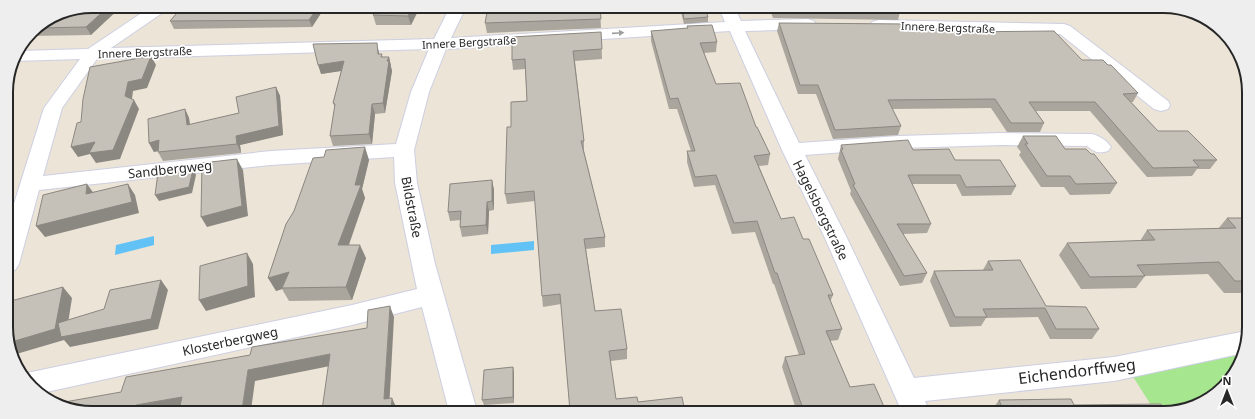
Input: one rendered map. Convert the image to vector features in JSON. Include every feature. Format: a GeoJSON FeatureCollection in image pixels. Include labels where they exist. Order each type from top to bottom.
{"type":"FeatureCollection","features":[{"type":"Feature","properties":{"kind":"street"},"geometry":{"type":"LineString","coordinates":[[13,245],[53,108],[93,53],[153,13]]}},
{"type":"Feature","properties":{"kind":"street","name":"Bildstraße"},"geometry":{"type":"LineString","coordinates":[[455,13],[440,44],[420,92],[404,150],[406,182],[423,264],[462,406]]}},
{"type":"Feature","properties":{"kind":"street","name":"Innere Bergstraße"},"geometry":{"type":"LineString","coordinates":[[22,56],[440,44],[732,17],[826,24]]}},
{"type":"Feature","properties":{"kind":"street","name":"Hagelsbergstraße"},"geometry":{"type":"LineString","coordinates":[[732,17],[792,150],[835,236],[911,401]]}},
{"type":"Feature","properties":{"kind":"street","name":"Innere Bergstraße"},"geometry":{"type":"LineString","coordinates":[[865,25],[1064,29],[1161,105]]}},
{"type":"Feature","properties":{"kind":"street"},"geometry":{"type":"LineString","coordinates":[[792,150],[898,142],[1002,139],[1092,140],[1101,147]]}},
{"type":"Feature","properties":{"kind":"street","name":"Sandbergweg"},"geometry":{"type":"LineString","coordinates":[[32,184],[271,158],[404,150]]}},
{"type":"Feature","properties":{"kind":"street","name":"Klosterbergweg"},"geometry":{"type":"LineString","coordinates":[[35,382],[352,315],[432,294]]}},
{"type":"Feature","properties":{"kind":"street","name":"Eichendorffweg"},"geometry":{"type":"LineString","coordinates":[[911,401],[1114,369],[1240,343]]}},
{"type":"Feature","properties":{"kind":"green space"},"geometry":{"type":"Polygon","coordinates":[[[1237,354],[1229,371],[1207,371],[1207,393],[1189,402],[1169,406],[1152,406],[1132,375],[1237,354]]]}},
{"type":"Feature","properties":{"kind":"water"},"geometry":{"type":"Polygon","coordinates":[[[154,236],[154,245],[115,255],[116,245],[154,236]]]}},
{"type":"Feature","properties":{"kind":"water"},"geometry":{"type":"Polygon","coordinates":[[[534,241],[534,250],[491,254],[491,245],[534,241]]]}},
{"type":"Feature","properties":{"kind":"building"},"geometry":{"type":"Polygon","coordinates":[[[101,13],[86,27],[46,28],[57,21],[71,16],[101,13]]]}},
{"type":"Feature","properties":{"kind":"building"},"geometry":{"type":"Polygon","coordinates":[[[177,13],[314,13],[309,20],[170,21],[177,13]]]}},
{"type":"Feature","properties":{"kind":"building"},"geometry":{"type":"Polygon","coordinates":[[[374,13],[410,13],[408,16],[373,15],[374,13]]]}},
{"type":"Feature","properties":{"kind":"building"},"geometry":{"type":"Polygon","coordinates":[[[487,13],[600,13],[601,19],[485,23],[487,13]]]}},
{"type":"Feature","properties":{"kind":"building"},"geometry":{"type":"Polygon","coordinates":[[[683,13],[707,13],[708,17],[684,19],[683,13]]]}},
{"type":"Feature","properties":{"kind":"building"},"geometry":{"type":"Polygon","coordinates":[[[779,23],[908,24],[911,29],[957,29],[959,32],[1054,31],[1082,60],[1103,60],[1108,65],[1111,65],[1138,93],[1123,94],[1158,131],[1188,131],[1217,160],[1193,160],[1199,167],[1153,168],[1095,102],[1029,102],[1044,123],[1011,123],[995,99],[888,100],[901,126],[835,130],[818,85],[800,85],[779,23]]]}},
{"type":"Feature","properties":{"kind":"building"},"geometry":{"type":"Polygon","coordinates":[[[712,25],[717,42],[700,43],[716,84],[740,83],[756,127],[770,154],[754,156],[781,219],[794,217],[803,239],[809,239],[833,295],[828,295],[842,329],[826,331],[850,387],[874,384],[884,406],[802,406],[785,357],[805,354],[757,221],[734,223],[716,175],[695,177],[687,151],[695,151],[678,98],[670,99],[651,31],[688,28],[687,26],[712,25]]]}},
{"type":"Feature","properties":{"kind":"building"},"geometry":{"type":"Polygon","coordinates":[[[601,32],[602,49],[573,51],[584,141],[581,141],[605,237],[584,239],[595,311],[621,309],[627,349],[609,351],[616,399],[637,397],[638,402],[682,397],[684,406],[570,406],[560,294],[542,296],[534,191],[505,194],[507,127],[511,127],[511,102],[527,101],[525,59],[512,60],[512,37],[601,32]]]}},
{"type":"Feature","properties":{"kind":"building"},"geometry":{"type":"Polygon","coordinates":[[[377,43],[378,54],[382,54],[381,57],[389,57],[387,61],[389,61],[383,103],[372,104],[369,134],[330,136],[335,104],[333,103],[344,61],[318,65],[313,44],[377,43]]]}},
{"type":"Feature","properties":{"kind":"building"},"geometry":{"type":"Polygon","coordinates":[[[151,56],[142,79],[128,82],[125,96],[134,100],[113,150],[89,153],[95,142],[71,147],[77,123],[81,122],[83,99],[90,67],[151,56]]]}},
{"type":"Feature","properties":{"kind":"building"},"geometry":{"type":"Polygon","coordinates":[[[276,87],[279,126],[236,136],[237,144],[158,152],[159,140],[149,143],[148,119],[185,109],[187,125],[239,113],[236,97],[276,87]]]}},
{"type":"Feature","properties":{"kind":"building"},"geometry":{"type":"Polygon","coordinates":[[[1023,136],[1056,136],[1065,149],[1086,149],[1091,154],[1094,154],[1117,183],[1076,184],[1070,176],[1047,176],[1025,144],[1028,144],[1023,136]]]}},
{"type":"Feature","properties":{"kind":"building"},"geometry":{"type":"Polygon","coordinates":[[[908,140],[913,150],[949,149],[955,160],[1000,160],[1016,186],[966,187],[960,175],[908,175],[931,224],[897,224],[927,273],[904,276],[853,185],[855,184],[841,150],[843,149],[841,145],[908,140]]]}},
{"type":"Feature","properties":{"kind":"building"},"geometry":{"type":"Polygon","coordinates":[[[365,147],[355,185],[361,185],[338,245],[360,245],[346,287],[282,288],[289,272],[268,278],[286,224],[294,211],[313,158],[324,157],[326,150],[365,147]]]}},
{"type":"Feature","properties":{"kind":"building"},"geometry":{"type":"Polygon","coordinates":[[[237,159],[242,206],[201,217],[202,163],[237,159]]]}},
{"type":"Feature","properties":{"kind":"building"},"geometry":{"type":"Polygon","coordinates":[[[193,169],[189,187],[155,195],[158,173],[193,169]]]}},
{"type":"Feature","properties":{"kind":"building"},"geometry":{"type":"Polygon","coordinates":[[[492,180],[492,201],[487,202],[486,225],[460,227],[461,211],[448,212],[450,184],[492,180]]]}},
{"type":"Feature","properties":{"kind":"building"},"geometry":{"type":"Polygon","coordinates":[[[87,184],[86,194],[128,184],[132,202],[36,226],[43,195],[87,184]]]}},
{"type":"Feature","properties":{"kind":"building"},"geometry":{"type":"Polygon","coordinates":[[[1227,218],[1242,218],[1242,281],[1235,281],[1219,262],[1137,265],[1145,276],[1090,277],[1067,243],[1155,240],[1147,230],[1236,228],[1227,218]]]}},
{"type":"Feature","properties":{"kind":"building"},"geometry":{"type":"Polygon","coordinates":[[[247,253],[248,286],[199,300],[200,266],[247,253]]]}},
{"type":"Feature","properties":{"kind":"building"},"geometry":{"type":"Polygon","coordinates":[[[1020,260],[1046,306],[1086,307],[1099,329],[1056,329],[1045,308],[983,309],[987,317],[955,317],[934,271],[993,270],[988,261],[1020,260]]]}},
{"type":"Feature","properties":{"kind":"building"},"geometry":{"type":"Polygon","coordinates":[[[161,280],[151,319],[61,337],[58,323],[104,309],[110,290],[161,280]]]}},
{"type":"Feature","properties":{"kind":"building"},"geometry":{"type":"Polygon","coordinates":[[[63,287],[55,329],[15,341],[13,333],[13,300],[63,287]]]}},
{"type":"Feature","properties":{"kind":"building"},"geometry":{"type":"Polygon","coordinates":[[[390,306],[384,399],[392,398],[391,406],[323,406],[330,354],[248,370],[243,406],[180,406],[182,397],[136,406],[92,406],[67,402],[121,392],[126,377],[250,355],[252,347],[367,328],[368,310],[390,306]]]}},
{"type":"Feature","properties":{"kind":"building"},"geometry":{"type":"Polygon","coordinates":[[[513,367],[513,397],[482,400],[484,370],[513,367]]]}},
{"type":"Feature","properties":{"kind":"building"},"geometry":{"type":"Polygon","coordinates":[[[1071,399],[1074,405],[1161,404],[1162,406],[1002,406],[999,400],[1071,399]]]}}]}
